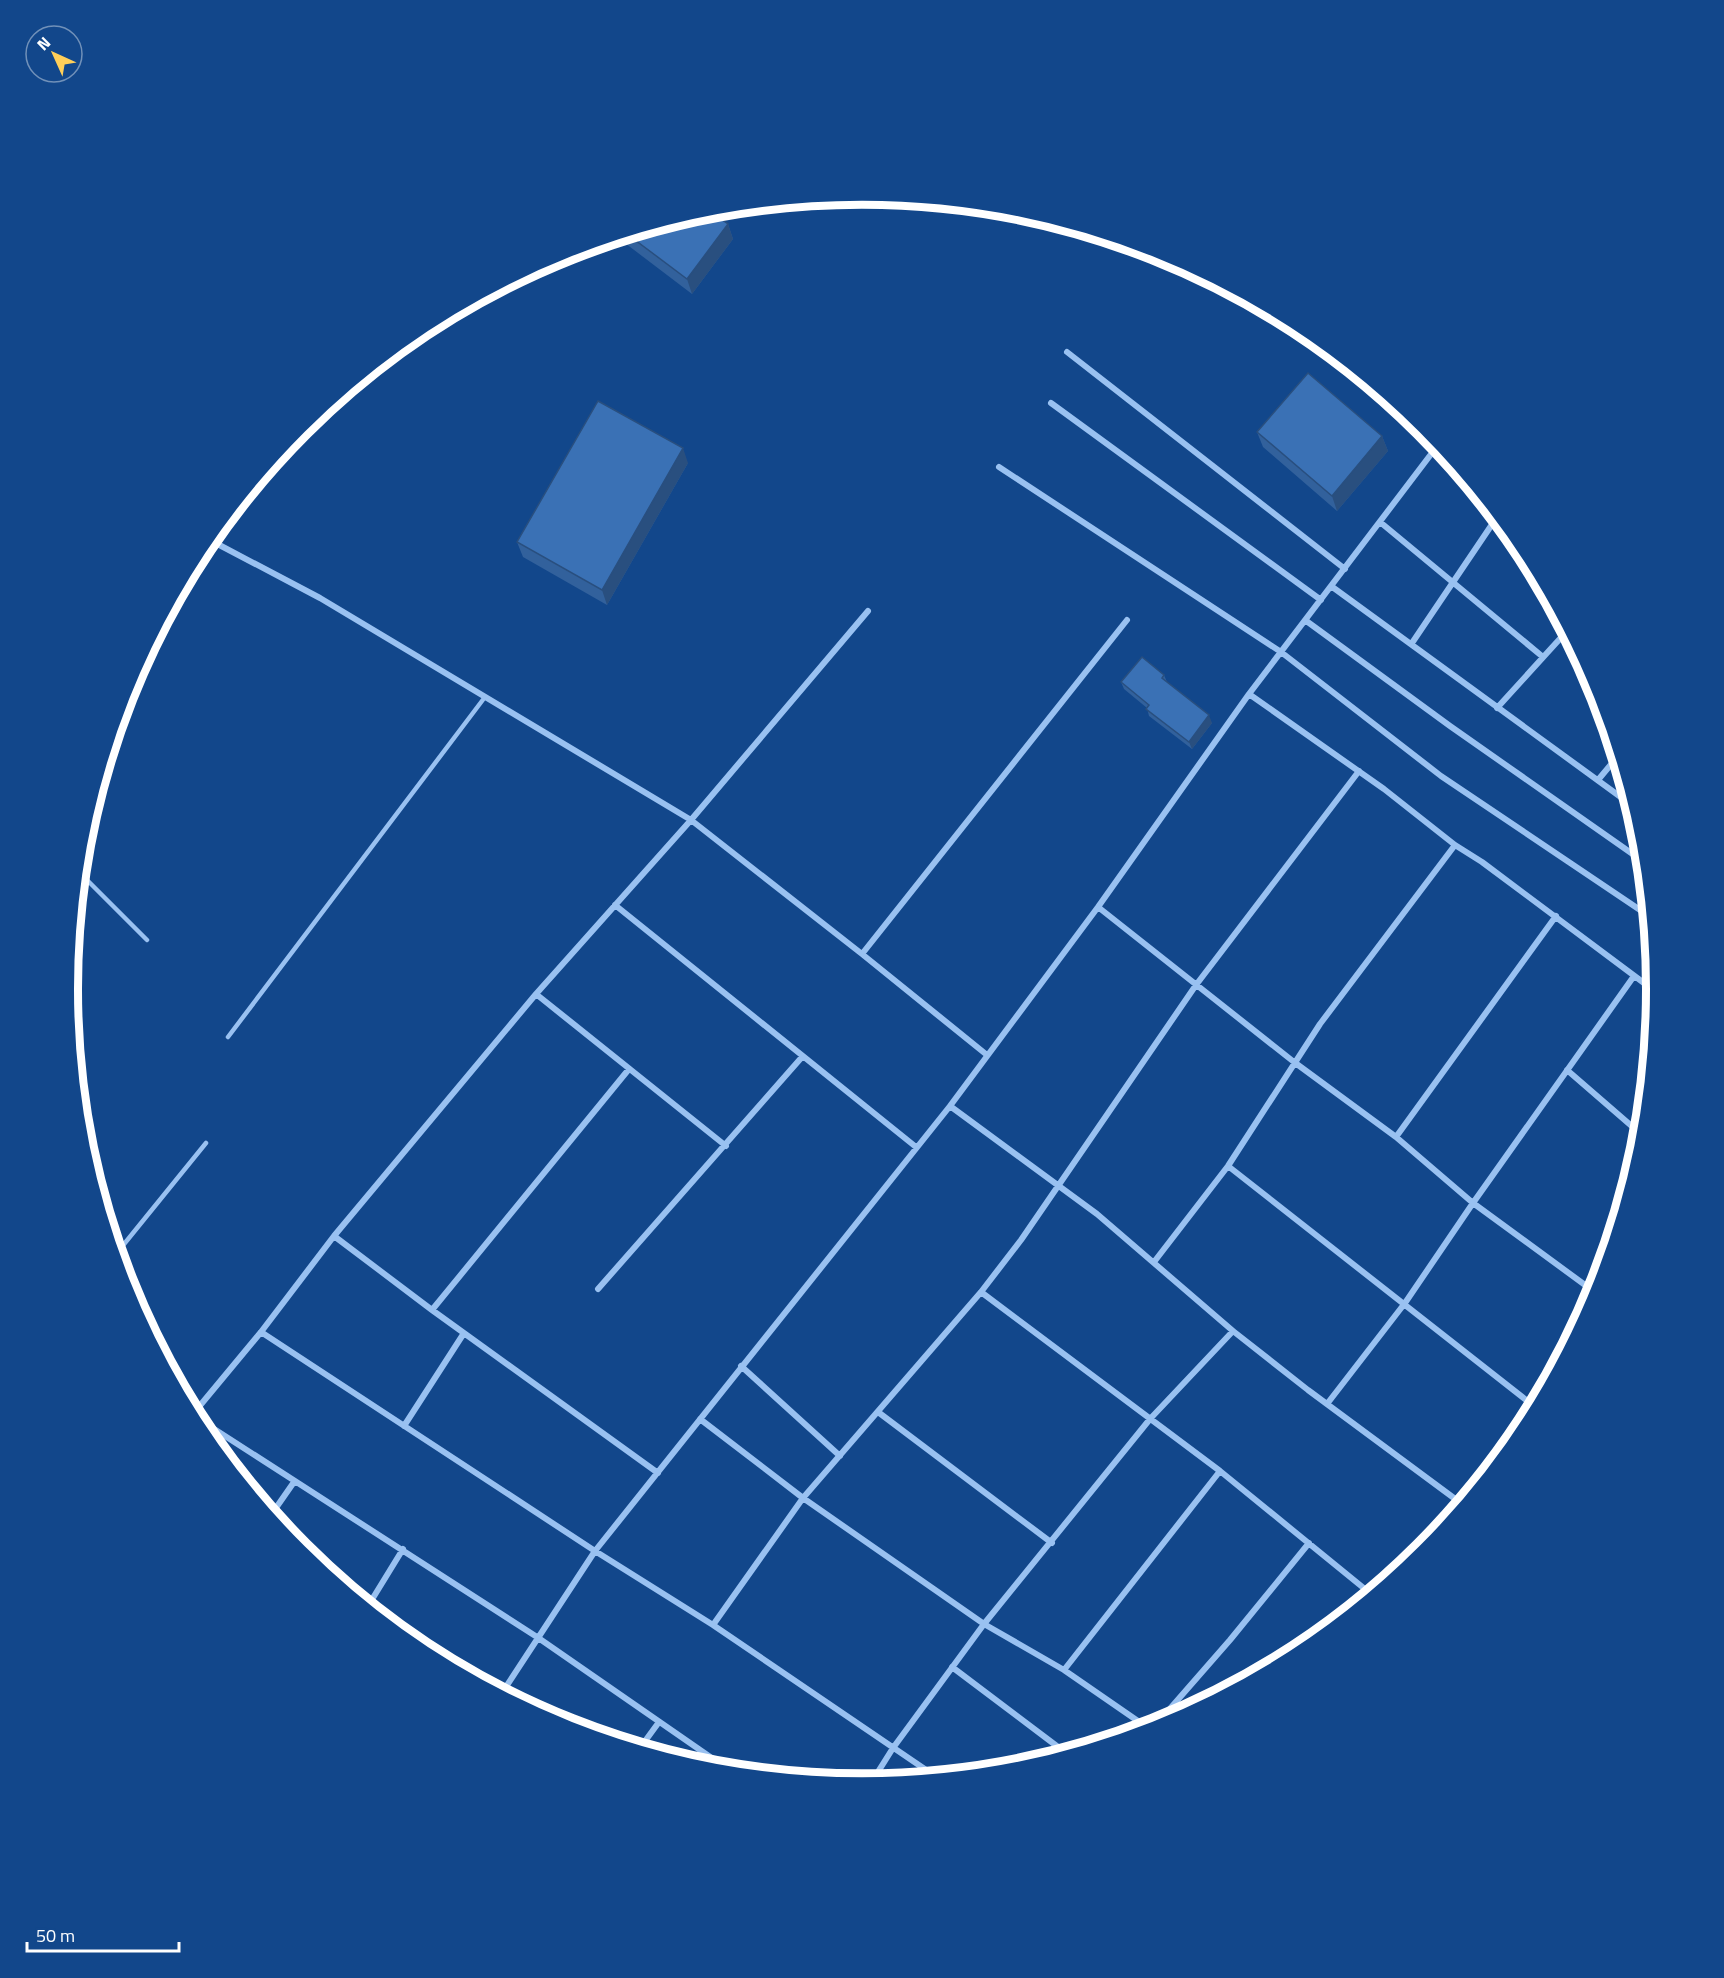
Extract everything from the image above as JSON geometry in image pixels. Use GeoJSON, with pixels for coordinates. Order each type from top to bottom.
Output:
{"type":"FeatureCollection","features":[{"type":"Feature","properties":{"kind":"street"},"geometry":{"type":"LineString","coordinates":[[1067,351],[1345,569]]}},
{"type":"Feature","properties":{"kind":"street"},"geometry":{"type":"LineString","coordinates":[[1051,403],[1321,600]]}},
{"type":"Feature","properties":{"kind":"street"},"geometry":{"type":"LineString","coordinates":[[506,1687],[595,1551],[950,1106],[1098,907],[1249,694],[1432,452]]}},
{"type":"Feature","properties":{"kind":"street"},"geometry":{"type":"LineString","coordinates":[[999,467],[1281,652],[1441,776],[1641,911]]}},
{"type":"Feature","properties":{"kind":"street"},"geometry":{"type":"LineString","coordinates":[[1380,522],[1543,657]]}},
{"type":"Feature","properties":{"kind":"street"},"geometry":{"type":"LineString","coordinates":[[1412,643],[1492,524]]}},
{"type":"Feature","properties":{"kind":"street"},"geometry":{"type":"LineString","coordinates":[[217,544],[320,598],[691,820],[987,1055]]}},
{"type":"Feature","properties":{"kind":"street"},"geometry":{"type":"LineString","coordinates":[[1331,586],[1622,798]]}},
{"type":"Feature","properties":{"kind":"street"},"geometry":{"type":"LineString","coordinates":[[199,1407],[261,1332],[334,1236],[536,994],[691,820],[868,611]]}},
{"type":"Feature","properties":{"kind":"street"},"geometry":{"type":"LineString","coordinates":[[862,954],[1128,620]]}},
{"type":"Feature","properties":{"kind":"street"},"geometry":{"type":"LineString","coordinates":[[1305,620],[1450,726],[1634,855]]}},
{"type":"Feature","properties":{"kind":"street"},"geometry":{"type":"LineString","coordinates":[[1497,708],[1562,636]]}},
{"type":"Feature","properties":{"kind":"street"},"geometry":{"type":"LineString","coordinates":[[1249,694],[1359,771],[1455,845],[1556,916],[1646,985]]}},
{"type":"Feature","properties":{"kind":"street"},"geometry":{"type":"LineString","coordinates":[[1598,780],[1612,763]]}},
{"type":"Feature","properties":{"kind":"street"},"geometry":{"type":"LineString","coordinates":[[713,1625],[803,1498],[981,1292],[1021,1240],[1196,985],[1359,771]]}},
{"type":"Feature","properties":{"kind":"street"},"geometry":{"type":"LineString","coordinates":[[1154,1262],[1228,1166],[1294,1062],[1455,845]]}},
{"type":"Feature","properties":{"kind":"street"},"geometry":{"type":"LineString","coordinates":[[615,905],[802,1058],[916,1147]]}},
{"type":"Feature","properties":{"kind":"street"},"geometry":{"type":"LineString","coordinates":[[1098,907],[1294,1062],[1396,1137],[1473,1203],[1587,1286]]}},
{"type":"Feature","properties":{"kind":"street"},"geometry":{"type":"LineString","coordinates":[[1396,1137],[1556,916]]}},
{"type":"Feature","properties":{"kind":"street"},"geometry":{"type":"LineString","coordinates":[[1327,1404],[1405,1303],[1634,976]]}},
{"type":"Feature","properties":{"kind":"street"},"geometry":{"type":"LineString","coordinates":[[536,994],[726,1146]]}},
{"type":"Feature","properties":{"kind":"street"},"geometry":{"type":"LineString","coordinates":[[598,1289],[802,1058]]}},
{"type":"Feature","properties":{"kind":"street"},"geometry":{"type":"LineString","coordinates":[[432,1310],[629,1069]]}},
{"type":"Feature","properties":{"kind":"street"},"geometry":{"type":"LineString","coordinates":[[1567,1070],[1633,1127]]}},
{"type":"Feature","properties":{"kind":"street"},"geometry":{"type":"LineString","coordinates":[[950,1106],[1059,1186],[1154,1262],[1233,1331],[1456,1500]]}},
{"type":"Feature","properties":{"kind":"street"},"geometry":{"type":"LineString","coordinates":[[1228,1166],[1528,1402]]}},
{"type":"Feature","properties":{"kind":"street"},"geometry":{"type":"LineString","coordinates":[[334,1236],[432,1310],[658,1473]]}},
{"type":"Feature","properties":{"kind":"street"},"geometry":{"type":"LineString","coordinates":[[981,1292],[1220,1471],[1365,1589]]}},
{"type":"Feature","properties":{"kind":"street"},"geometry":{"type":"LineString","coordinates":[[878,1772],[984,1624],[1052,1543],[1150,1419],[1233,1331]]}},
{"type":"Feature","properties":{"kind":"street"},"geometry":{"type":"LineString","coordinates":[[261,1332],[595,1551],[713,1625],[925,1770]]}},
{"type":"Feature","properties":{"kind":"street"},"geometry":{"type":"LineString","coordinates":[[404,1426],[464,1333]]}},
{"type":"Feature","properties":{"kind":"street"},"geometry":{"type":"LineString","coordinates":[[741,1366],[840,1456]]}},
{"type":"Feature","properties":{"kind":"street"},"geometry":{"type":"LineString","coordinates":[[878,1412],[1052,1543]]}},
{"type":"Feature","properties":{"kind":"street"},"geometry":{"type":"LineString","coordinates":[[700,1419],[803,1498],[984,1624],[1064,1670],[1139,1722]]}},
{"type":"Feature","properties":{"kind":"street"},"geometry":{"type":"LineString","coordinates":[[212,1427],[294,1482],[403,1549],[712,1759]]}},
{"type":"Feature","properties":{"kind":"street"},"geometry":{"type":"LineString","coordinates":[[1064,1670],[1220,1471]]}},
{"type":"Feature","properties":{"kind":"street"},"geometry":{"type":"LineString","coordinates":[[275,1509],[294,1482]]}},
{"type":"Feature","properties":{"kind":"street"},"geometry":{"type":"LineString","coordinates":[[1169,1710],[1230,1640],[1309,1543]]}},
{"type":"Feature","properties":{"kind":"street"},"geometry":{"type":"LineString","coordinates":[[372,1600],[403,1549]]}},
{"type":"Feature","properties":{"kind":"street"},"geometry":{"type":"LineString","coordinates":[[952,1667],[1058,1748]]}},
{"type":"Feature","properties":{"kind":"street"},"geometry":{"type":"LineString","coordinates":[[645,1742],[659,1722]]}},
{"type":"Feature","properties":{"kind":"lane"},"geometry":{"type":"LineString","coordinates":[[228,1037],[485,697]]}},
{"type":"Feature","properties":{"kind":"lane"},"geometry":{"type":"LineString","coordinates":[[86,879],[147,940]]}},
{"type":"Feature","properties":{"kind":"lane"},"geometry":{"type":"LineString","coordinates":[[122,1247],[206,1143]]}},
{"type":"Feature","properties":{"kind":"building"},"geometry":{"type":"Polygon","coordinates":[[[720,218],[728,224],[687,279],[634,240],[720,218]]]}},
{"type":"Feature","properties":{"kind":"building"},"geometry":{"type":"Polygon","coordinates":[[[1308,373],[1382,436],[1332,496],[1257,432],[1308,373]]]}},
{"type":"Feature","properties":{"kind":"building"},"geometry":{"type":"Polygon","coordinates":[[[598,401],[683,448],[602,590],[517,542],[598,401]]]}},
{"type":"Feature","properties":{"kind":"building"},"geometry":{"type":"Polygon","coordinates":[[[1142,657],[1164,675],[1162,678],[1209,715],[1189,742],[1146,709],[1149,705],[1121,682],[1142,657]]]}}]}
